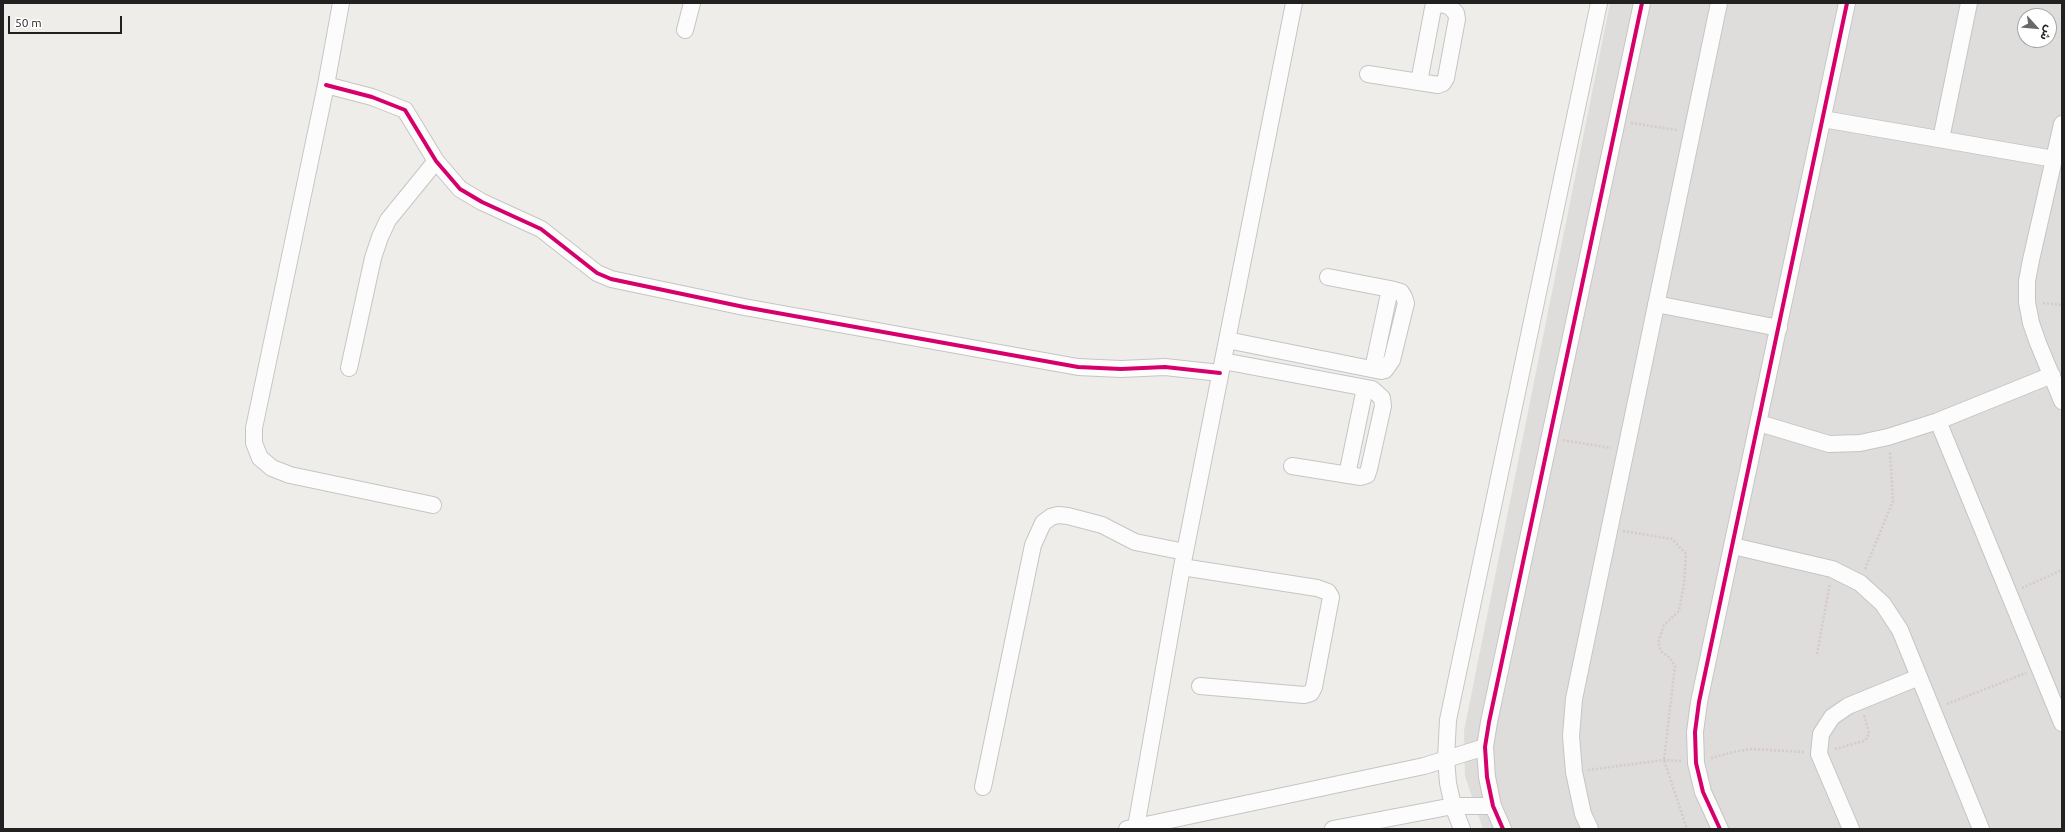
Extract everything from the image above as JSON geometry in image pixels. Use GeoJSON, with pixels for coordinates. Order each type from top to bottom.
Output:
{"type":"FeatureCollection","features":[{"type":"Feature","properties":{"kind":"street"},"geometry":{"type":"LineString","coordinates":[[341,3],[326,84],[254,428],[254,443],[260,458],[272,468],[290,475],[433,505]]}},
{"type":"Feature","properties":{"kind":"street"},"geometry":{"type":"LineString","coordinates":[[685,30],[692,3]]}},
{"type":"Feature","properties":{"kind":"street"},"geometry":{"type":"LineString","coordinates":[[1294,3],[1184,559],[1133,828],[1446,759],[1485,747]]}},
{"type":"Feature","properties":{"kind":"street"},"geometry":{"type":"LineString","coordinates":[[1368,74],[1419,82],[1441,84],[1446,78],[1457,19],[1456,13],[1449,6],[1434,3],[1419,82]]}},
{"type":"Feature","properties":{"kind":"street"},"geometry":{"type":"LineString","coordinates":[[1462,829],[1453,806],[1446,759],[1448,720],[1599,3]]}},
{"type":"Feature","properties":{"kind":"street"},"geometry":{"type":"LineString","coordinates":[[1503,829],[1494,806],[1487,777],[1485,747],[1549,437],[1642,3]]}},
{"type":"Feature","properties":{"kind":"street"},"geometry":{"type":"LineString","coordinates":[[1590,829],[1584,814],[1574,772],[1571,736],[1574,700],[1719,3]]}},
{"type":"Feature","properties":{"kind":"street"},"geometry":{"type":"LineString","coordinates":[[1720,829],[1704,792],[1696,763],[1695,732],[1699,702],[1780,328],[1847,3]]}},
{"type":"Feature","properties":{"kind":"street"},"geometry":{"type":"LineString","coordinates":[[1941,139],[1969,3]]}},
{"type":"Feature","properties":{"kind":"street"},"geometry":{"type":"LineString","coordinates":[[326,84],[372,97],[405,110],[436,161],[460,189],[482,202],[541,229],[597,273],[624,283],[744,307],[1078,367],[1121,369],[1222,367],[1376,390],[1382,398],[1383,406],[1371,462],[1368,472],[1364,476],[1347,475],[1292,466]]}},
{"type":"Feature","properties":{"kind":"street"},"geometry":{"type":"LineString","coordinates":[[1823,119],[2054,159]]}},
{"type":"Feature","properties":{"kind":"street"},"geometry":{"type":"LineString","coordinates":[[2062,124],[2027,281],[2027,302],[2031,323],[2062,400]]}},
{"type":"Feature","properties":{"kind":"street"},"geometry":{"type":"LineString","coordinates":[[350,368],[373,258],[380,237],[388,220],[436,161]]}},
{"type":"Feature","properties":{"kind":"street"},"geometry":{"type":"LineString","coordinates":[[1227,340],[1381,371],[1391,364],[1406,303],[1401,292],[1328,276]]}},
{"type":"Feature","properties":{"kind":"street"},"geometry":{"type":"LineString","coordinates":[[1656,304],[1780,328]]}},
{"type":"Feature","properties":{"kind":"street"},"geometry":{"type":"LineString","coordinates":[[1759,423],[1828,444],[1860,443],[1938,421],[2052,375]]}},
{"type":"Feature","properties":{"kind":"street"},"geometry":{"type":"LineString","coordinates":[[1938,421],[2062,723]]}},
{"type":"Feature","properties":{"kind":"street"},"geometry":{"type":"LineString","coordinates":[[983,787],[1033,545],[1044,523],[1051,517],[1058,515],[1068,516],[1102,526],[1135,542],[1184,559],[1318,588],[1328,592],[1331,597],[1314,687],[1311,693],[1304,695],[1200,686]]}},
{"type":"Feature","properties":{"kind":"street"},"geometry":{"type":"LineString","coordinates":[[1732,546],[1832,569],[1860,583],[1883,604],[1900,630],[1981,829]]}},
{"type":"Feature","properties":{"kind":"street"},"geometry":{"type":"LineString","coordinates":[[1851,829],[1819,754],[1821,734],[1832,717],[1848,706],[1919,677]]}},
{"type":"Feature","properties":{"kind":"street"},"geometry":{"type":"LineString","coordinates":[[1333,829],[1453,806],[1494,806]]}},
{"type":"Feature","properties":{"kind":"path"},"geometry":{"type":"LineString","coordinates":[[1617,120],[1692,132]]}},
{"type":"Feature","properties":{"kind":"path"},"geometry":{"type":"LineString","coordinates":[[1860,583],[1893,501],[1893,483],[1888,436]]}},
{"type":"Feature","properties":{"kind":"path"},"geometry":{"type":"LineString","coordinates":[[1549,437],[1626,451]]}},
{"type":"Feature","properties":{"kind":"path"},"geometry":{"type":"LineString","coordinates":[[1610,528],[1672,539],[1686,554],[1684,584],[1679,611],[1664,625],[1658,643],[1662,652],[1670,658],[1675,666],[1664,760],[1687,829]]}},
{"type":"Feature","properties":{"kind":"path"},"geometry":{"type":"LineString","coordinates":[[1817,654],[1832,569]]}},
{"type":"Feature","properties":{"kind":"path"},"geometry":{"type":"LineString","coordinates":[[2009,594],[2062,570]]}},
{"type":"Feature","properties":{"kind":"path"},"geometry":{"type":"LineString","coordinates":[[1932,710],[2039,667]]}},
{"type":"Feature","properties":{"kind":"path"},"geometry":{"type":"LineString","coordinates":[[1696,763],[1733,752],[1751,749],[1819,754],[1864,741],[1869,733],[1860,701]]}},
{"type":"Feature","properties":{"kind":"path"},"geometry":{"type":"LineString","coordinates":[[1574,772],[1664,760]]}},
{"type":"Feature","properties":{"kind":"shaded area"},"geometry":{"type":"Polygon","coordinates":[[[1610,3],[2062,3],[2062,829],[1483,829],[1465,776],[1464,731],[1610,3]]]}},
{"type":"Feature","properties":{"kind":"cycle path"},"geometry":{"type":"LineString","coordinates":[[1503,829],[1493,806],[1487,777],[1485,747],[1489,722],[1642,3]]}},
{"type":"Feature","properties":{"kind":"cycle path"},"geometry":{"type":"LineString","coordinates":[[1720,829],[1703,792],[1696,763],[1695,732],[1699,702],[1847,3]]}},
{"type":"Feature","properties":{"kind":"cycle path"},"geometry":{"type":"LineString","coordinates":[[326,85],[372,97],[405,110],[436,161],[460,189],[482,202],[541,229],[597,273],[611,279],[744,307],[1078,367],[1121,369],[1165,367],[1220,373]]}}]}
